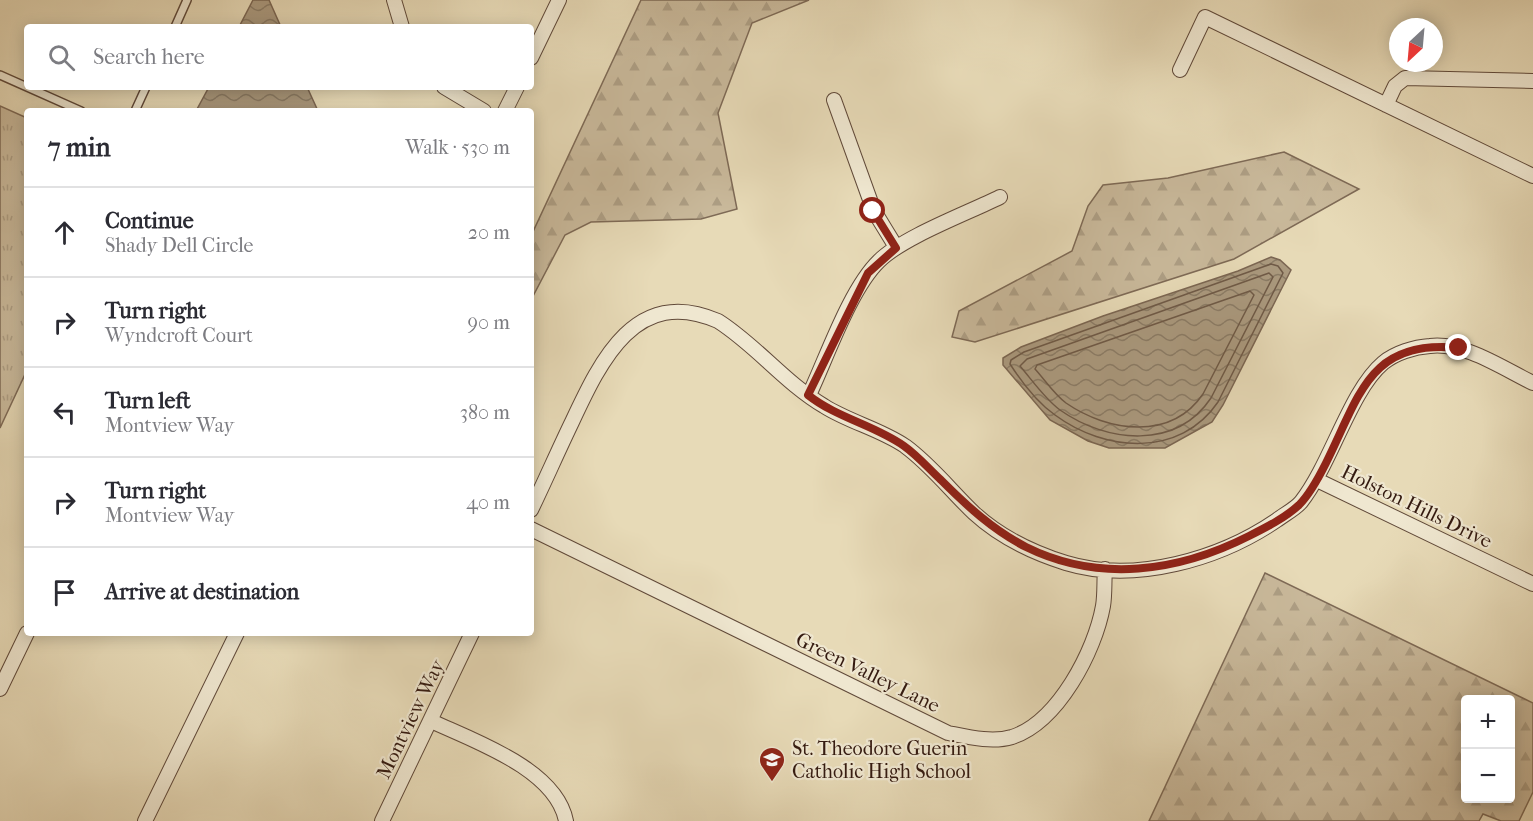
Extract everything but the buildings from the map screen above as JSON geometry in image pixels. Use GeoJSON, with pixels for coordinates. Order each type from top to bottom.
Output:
{"type":"FeatureCollection","features":[{"type":"Feature","properties":{"kind":"street"},"geometry":{"type":"LineString","coordinates":[[394,0],[401,24]]}},
{"type":"Feature","properties":{"kind":"street"},"geometry":{"type":"LineString","coordinates":[[534,52],[559,0]]}},
{"type":"Feature","properties":{"kind":"street"},"geometry":{"type":"LineString","coordinates":[[1180,70],[1205,17],[1533,176]]}},
{"type":"Feature","properties":{"kind":"street"},"geometry":{"type":"LineString","coordinates":[[1386,105],[1395,86],[1405,78],[1533,81]]}},
{"type":"Feature","properties":{"kind":"street"},"geometry":{"type":"LineString","coordinates":[[449,90],[479,108]]}},
{"type":"Feature","properties":{"kind":"street"},"geometry":{"type":"LineString","coordinates":[[506,108],[516,90]]}},
{"type":"Feature","properties":{"kind":"street"},"geometry":{"type":"LineString","coordinates":[[834,100],[873,211],[896,248]]}},
{"type":"Feature","properties":{"kind":"street"},"geometry":{"type":"LineString","coordinates":[[808,395],[864,281],[880,260],[896,248],[1000,197]]}},
{"type":"Feature","properties":{"kind":"street"},"geometry":{"type":"LineString","coordinates":[[534,504],[591,381],[618,340],[643,321],[680,311],[700,313],[718,321],[823,406],[903,445],[976,515],[1013,540],[1069,564],[1105,569],[1162,568],[1216,553],[1266,528],[1299,505],[1317,480],[1366,382],[1384,363],[1405,351],[1431,346],[1459,348],[1533,382]]}},
{"type":"Feature","properties":{"kind":"street","name":"Holston Hills Drive"},"geometry":{"type":"LineString","coordinates":[[1317,480],[1533,584]]}},
{"type":"Feature","properties":{"kind":"street","name":"Green Valley Lane"},"geometry":{"type":"LineString","coordinates":[[534,530],[948,733],[981,739],[1011,737],[1041,722],[1064,698],[1095,633],[1103,605],[1105,569]]}},
{"type":"Feature","properties":{"kind":"street"},"geometry":{"type":"LineString","coordinates":[[0,689],[26,636]]}},
{"type":"Feature","properties":{"kind":"street"},"geometry":{"type":"LineString","coordinates":[[145,821],[236,636]]}},
{"type":"Feature","properties":{"kind":"street","name":"Montview Way"},"geometry":{"type":"LineString","coordinates":[[382,821],[471,636]]}},
{"type":"Feature","properties":{"kind":"street"},"geometry":{"type":"LineString","coordinates":[[431,721],[510,760],[543,780],[554,791],[566,817]]}},
{"type":"Feature","properties":{"kind":"lane"},"geometry":{"type":"LineString","coordinates":[[176,24],[188,0]]}},
{"type":"Feature","properties":{"kind":"lane"},"geometry":{"type":"LineString","coordinates":[[0,75],[24,86]]}},
{"type":"Feature","properties":{"kind":"lane"},"geometry":{"type":"LineString","coordinates":[[34,90],[74,108]]}},
{"type":"Feature","properties":{"kind":"lane"},"geometry":{"type":"LineString","coordinates":[[136,108],[145,90]]}},
{"type":"Feature","properties":{"kind":"green space"},"geometry":{"type":"Polygon","coordinates":[[[641,0],[809,0],[752,23],[718,113],[737,209],[701,219],[591,222],[565,235],[534,294],[534,230],[641,0]]]}},
{"type":"Feature","properties":{"kind":"green space"},"geometry":{"type":"Polygon","coordinates":[[[0,106],[24,117],[24,376],[0,428],[0,106]]]}},
{"type":"Feature","properties":{"kind":"green space"},"geometry":{"type":"Polygon","coordinates":[[[1284,152],[1359,189],[1234,259],[975,342],[952,337],[959,311],[1072,251],[1088,206],[1103,185],[1168,178],[1284,152]]]}},
{"type":"Feature","properties":{"kind":"green space"},"geometry":{"type":"Polygon","coordinates":[[[1265,573],[1533,703],[1533,792],[1519,821],[1501,821],[1483,814],[1479,821],[1149,821],[1265,573]]]}},
{"type":"Feature","properties":{"kind":"water"},"geometry":{"type":"Polygon","coordinates":[[[253,0],[269,0],[280,24],[241,24],[253,0]]]}},
{"type":"Feature","properties":{"kind":"water"},"geometry":{"type":"Polygon","coordinates":[[[207,90],[308,90],[317,108],[198,108],[207,90]]]}},
{"type":"Feature","properties":{"kind":"water"},"geometry":{"type":"Polygon","coordinates":[[[1271,257],[1280,260],[1291,270],[1223,405],[1212,422],[1165,448],[1109,448],[1088,441],[1050,420],[1003,365],[1003,358],[1021,347],[1103,316],[1238,271],[1271,257]]]}},
{"type":"Feature","properties":{"kind":"place","name":"St. Theodore Guerin Catholic High School"},"geometry":{"type":"Point","coordinates":[772,783]}},
{"type":"Feature","properties":{"kind":"route"},"geometry":{"type":"LineString","coordinates":[[873,211],[896,248],[868,273],[808,395],[823,406],[903,445],[976,515],[994,528],[1043,555],[1069,564],[1105,569],[1162,568],[1216,553],[1266,528],[1299,505],[1317,480],[1366,382],[1384,363],[1405,351],[1431,346],[1459,348]]}}]}
